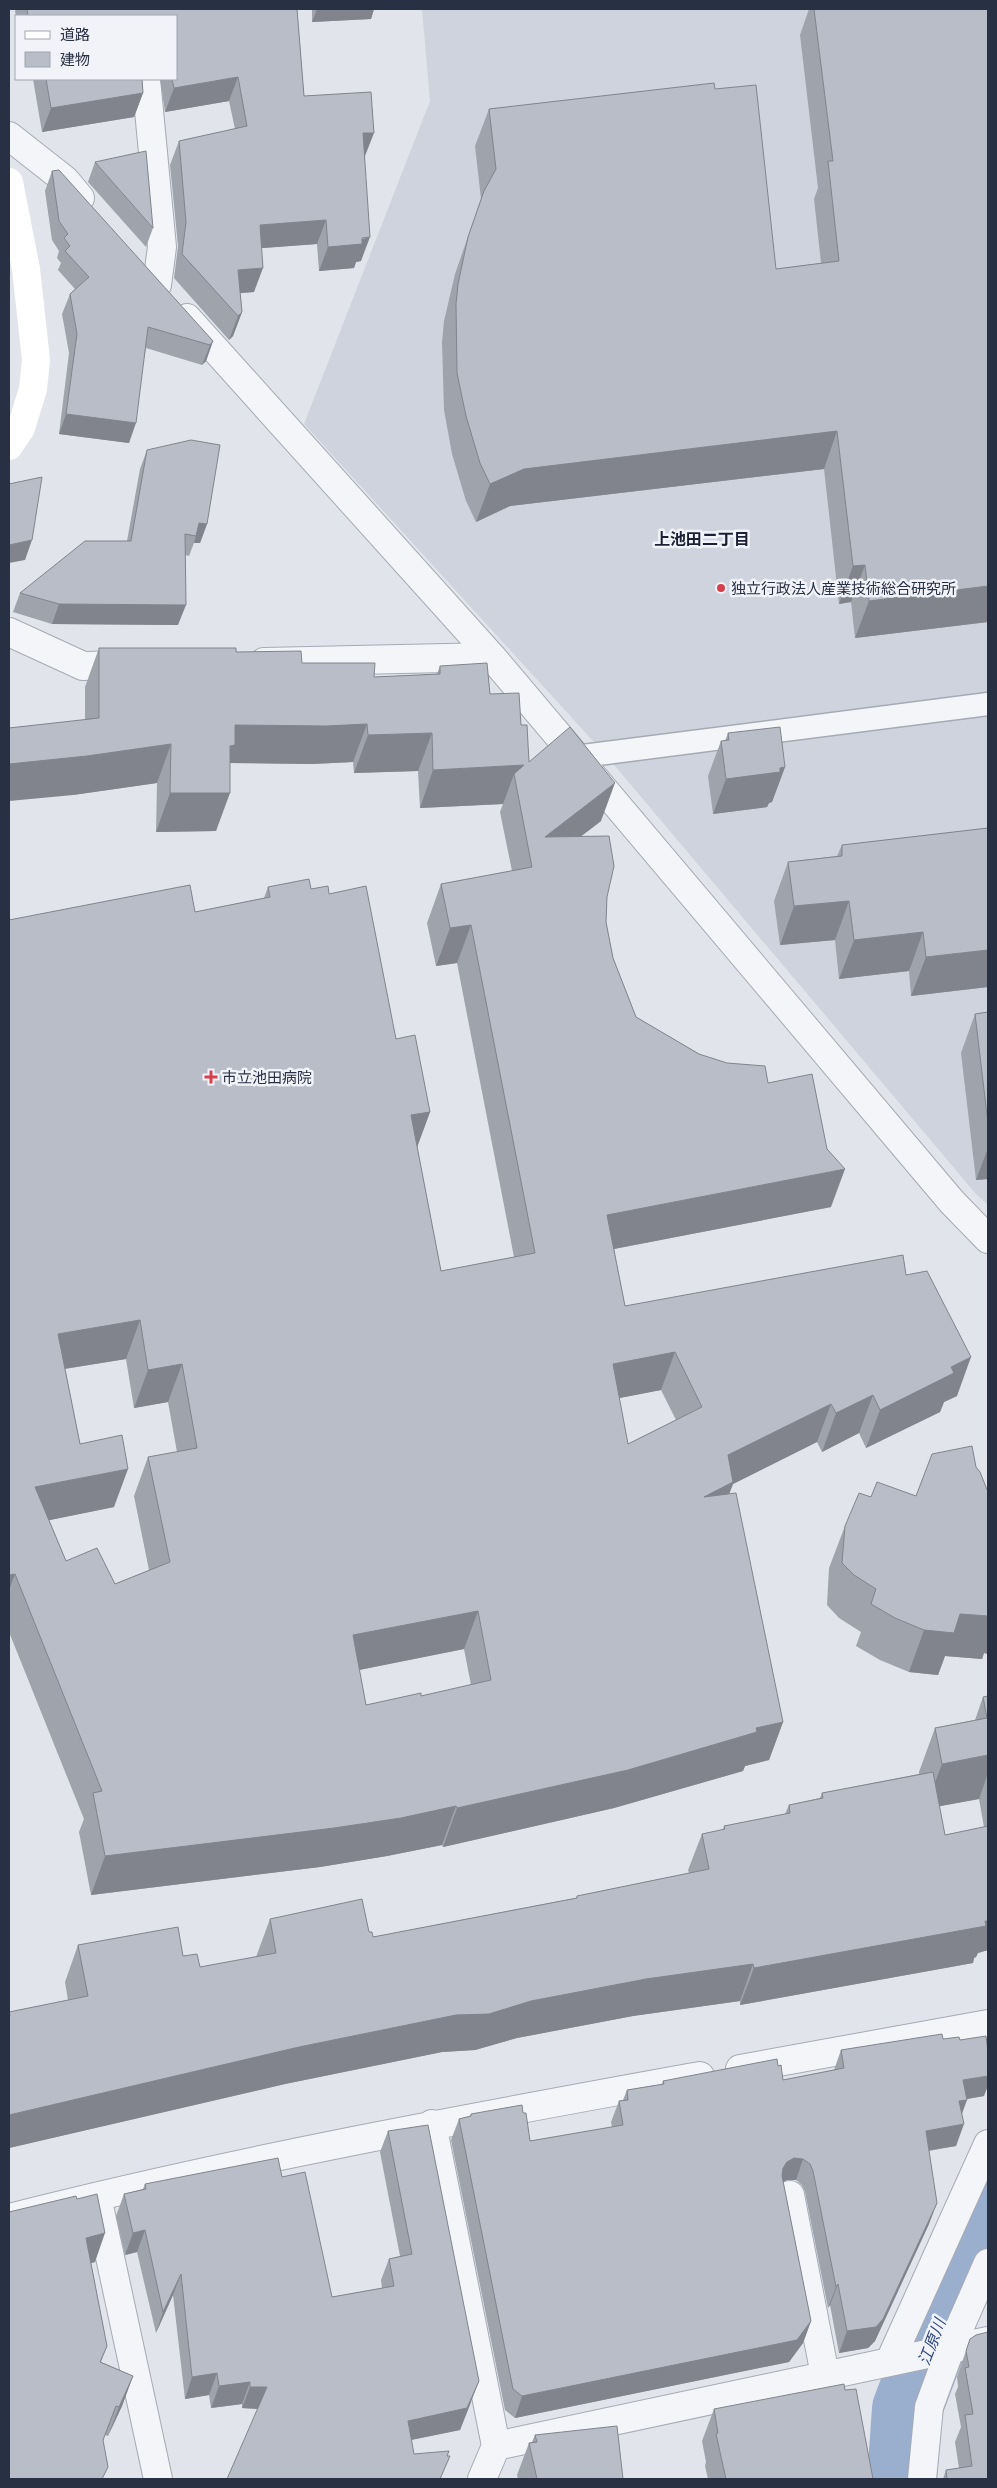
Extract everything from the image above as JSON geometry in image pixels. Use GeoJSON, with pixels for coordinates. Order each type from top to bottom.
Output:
{"type":"FeatureCollection","features":[{"type":"Feature","properties":{"kind":"street"},"geometry":{"type":"LineString","coordinates":[[146,80],[162,247],[157,285]]}},
{"type":"Feature","properties":{"kind":"street"},"geometry":{"type":"LineString","coordinates":[[9,136],[65,180],[98,218]]}},
{"type":"Feature","properties":{"kind":"street"},"geometry":{"type":"LineString","coordinates":[[9,182],[26,269],[36,360],[33,389],[21,428],[9,446]]}},
{"type":"Feature","properties":{"kind":"street"},"geometry":{"type":"LineString","coordinates":[[138,262],[492,657],[952,1202],[988,1239]]}},
{"type":"Feature","properties":{"kind":"street"},"geometry":{"type":"LineString","coordinates":[[9,632],[83,666],[152,664]]}},
{"type":"Feature","properties":{"kind":"street"},"geometry":{"type":"LineString","coordinates":[[242,662],[492,657]]}},
{"type":"Feature","properties":{"kind":"street"},"geometry":{"type":"LineString","coordinates":[[9,2218],[96,2196],[432,2124],[988,2024]]}},
{"type":"Feature","properties":{"kind":"street"},"geometry":{"type":"LineString","coordinates":[[432,2124],[496,2446],[482,2479]]}},
{"type":"Feature","properties":{"kind":"street"},"geometry":{"type":"LineString","coordinates":[[890,2361],[988,2144]]}},
{"type":"Feature","properties":{"kind":"street"},"geometry":{"type":"LineString","coordinates":[[790,2195],[824,2375]]}},
{"type":"Feature","properties":{"kind":"street"},"geometry":{"type":"LineString","coordinates":[[96,2196],[158,2479]]}},
{"type":"Feature","properties":{"kind":"street"},"geometry":{"type":"LineString","coordinates":[[922,2479],[929,2407],[951,2347],[988,2263]]}},
{"type":"Feature","properties":{"kind":"street"},"geometry":{"type":"LineString","coordinates":[[496,2446],[951,2347],[988,2341]]}},
{"type":"Feature","properties":{"kind":"lane"},"geometry":{"type":"LineString","coordinates":[[575,756],[988,704]]}},
{"type":"Feature","properties":{"kind":"shaded area","name":"独立行政法人産業技術総合研究所"},"geometry":{"type":"Polygon","coordinates":[[[422,9],[988,9],[988,1205],[976,1194],[604,753],[304,424],[430,101],[422,9]]]}},
{"type":"Feature","properties":{"kind":"building"},"geometry":{"type":"Polygon","coordinates":[[[27,9],[297,9],[304,96],[371,92],[374,133],[363,133],[370,237],[362,238],[362,244],[328,247],[326,220],[260,225],[263,268],[238,270],[242,312],[238,316],[182,254],[186,222],[179,141],[247,126],[238,77],[174,88],[172,80],[178,80],[178,15],[28,15],[27,9]]]}},
{"type":"Feature","properties":{"kind":"building"},"geometry":{"type":"Polygon","coordinates":[[[814,9],[988,9],[988,586],[869,601],[865,565],[853,566],[837,431],[524,469],[490,484],[480,463],[466,416],[457,373],[456,304],[458,284],[468,237],[484,191],[496,169],[489,109],[714,83],[715,89],[756,85],[776,269],[839,261],[828,161],[833,161],[814,9]]]}},
{"type":"Feature","properties":{"kind":"building"},"geometry":{"type":"Polygon","coordinates":[[[46,80],[142,80],[143,93],[51,108],[46,80]]]}},
{"type":"Feature","properties":{"kind":"building"},"geometry":{"type":"Polygon","coordinates":[[[146,151],[153,228],[95,162],[146,151]]]}},
{"type":"Feature","properties":{"kind":"building"},"geometry":{"type":"Polygon","coordinates":[[[59,170],[213,341],[210,345],[148,327],[136,423],[66,414],[77,334],[70,294],[89,277],[65,251],[70,246],[64,238],[68,234],[59,221],[52,171],[59,170]]]}},
{"type":"Feature","properties":{"kind":"building"},"geometry":{"type":"Polygon","coordinates":[[[191,440],[220,445],[207,524],[199,523],[196,536],[185,534],[186,605],[59,604],[20,593],[85,541],[131,541],[147,450],[191,440]]]}},
{"type":"Feature","properties":{"kind":"building"},"geometry":{"type":"Polygon","coordinates":[[[42,477],[32,540],[9,545],[9,484],[42,477]]]}},
{"type":"Feature","properties":{"kind":"building"},"geometry":{"type":"Polygon","coordinates":[[[99,648],[236,648],[236,652],[301,651],[302,663],[375,663],[374,677],[440,674],[440,666],[487,663],[490,694],[519,693],[521,725],[527,725],[529,762],[570,727],[615,783],[545,837],[609,836],[614,866],[607,897],[606,922],[613,958],[636,1017],[699,1054],[727,1063],[765,1066],[768,1083],[812,1074],[827,1149],[845,1169],[607,1215],[625,1306],[903,1255],[906,1275],[927,1271],[971,1357],[951,1367],[954,1373],[880,1410],[873,1395],[836,1413],[831,1404],[728,1455],[733,1482],[704,1497],[736,1493],[783,1722],[756,1728],[757,1732],[628,1770],[457,1808],[456,1806],[401,1818],[334,1828],[105,1856],[93,1793],[102,1791],[15,1574],[9,1575],[9,920],[190,885],[195,912],[270,897],[268,887],[309,879],[311,889],[328,886],[329,894],[366,886],[396,1039],[415,1035],[430,1112],[411,1115],[441,1271],[535,1253],[471,925],[450,928],[441,884],[532,867],[514,774],[524,765],[433,770],[432,733],[368,735],[367,724],[326,726],[235,725],[235,745],[230,746],[230,793],[170,793],[171,744],[87,756],[9,764],[9,728],[99,718],[99,648]],[[140,1320],[58,1334],[80,1444],[122,1435],[128,1469],[35,1487],[66,1561],[97,1548],[115,1584],[170,1562],[148,1457],[197,1448],[182,1364],[148,1370],[140,1320]],[[675,1352],[613,1364],[628,1444],[702,1407],[675,1352]],[[478,1611],[353,1635],[366,1705],[421,1693],[421,1696],[491,1680],[478,1611]]]}},
{"type":"Feature","properties":{"kind":"building"},"geometry":{"type":"Polygon","coordinates":[[[780,727],[785,767],[780,768],[780,772],[726,779],[721,741],[729,740],[728,733],[780,727]]]}},
{"type":"Feature","properties":{"kind":"building"},"geometry":{"type":"Polygon","coordinates":[[[988,828],[988,950],[926,957],[923,932],[854,940],[849,901],[794,906],[788,862],[842,856],[842,845],[988,828]]]}},
{"type":"Feature","properties":{"kind":"building"},"geometry":{"type":"Polygon","coordinates":[[[988,1012],[988,1123],[975,1014],[988,1012]]]}},
{"type":"Feature","properties":{"kind":"building"},"geometry":{"type":"Polygon","coordinates":[[[972,1446],[976,1467],[988,1492],[988,1616],[960,1614],[954,1633],[924,1630],[895,1618],[871,1604],[876,1589],[854,1575],[842,1563],[845,1526],[859,1493],[871,1497],[877,1482],[916,1496],[932,1454],[972,1446]]]}},
{"type":"Feature","properties":{"kind":"building"},"geometry":{"type":"Polygon","coordinates":[[[988,1696],[988,1755],[942,1764],[935,1728],[987,1718],[983,1697],[988,1696]]]}},
{"type":"Feature","properties":{"kind":"building"},"geometry":{"type":"Polygon","coordinates":[[[933,1772],[945,1835],[988,1826],[988,1921],[985,1921],[986,1926],[754,1968],[753,1964],[646,1979],[531,2001],[489,2014],[456,2015],[299,2047],[9,2115],[9,2012],[88,1996],[78,1945],[178,1927],[183,1956],[197,1954],[200,1967],[276,1953],[270,1919],[362,1899],[369,1932],[372,1932],[373,1937],[577,1898],[577,1896],[709,1869],[702,1834],[725,1829],[724,1826],[790,1813],[789,1805],[823,1798],[822,1793],[933,1772]]]}},
{"type":"Feature","properties":{"kind":"building"},"geometry":{"type":"Polygon","coordinates":[[[942,2034],[943,2039],[959,2037],[960,2040],[986,2036],[988,2076],[963,2080],[967,2100],[959,2101],[964,2124],[926,2131],[937,2203],[883,2319],[876,2327],[847,2331],[838,2284],[836,2287],[813,2171],[810,2164],[803,2159],[794,2158],[787,2162],[783,2168],[782,2176],[811,2321],[797,2340],[522,2396],[513,2389],[459,2119],[471,2116],[471,2114],[522,2105],[523,2113],[526,2113],[530,2141],[623,2125],[619,2101],[628,2100],[627,2090],[664,2084],[663,2081],[777,2059],[778,2066],[781,2065],[783,2080],[844,2068],[841,2050],[942,2034]]]}},
{"type":"Feature","properties":{"kind":"building"},"geometry":{"type":"Polygon","coordinates":[[[428,2125],[479,2381],[467,2408],[408,2421],[414,2454],[449,2451],[447,2456],[450,2456],[440,2479],[227,2479],[267,2387],[250,2387],[250,2382],[219,2386],[217,2373],[192,2377],[181,2274],[163,2312],[145,2230],[133,2233],[124,2194],[146,2189],[145,2184],[278,2158],[282,2177],[305,2172],[332,2297],[394,2286],[389,2259],[412,2254],[388,2131],[428,2125]]]}},
{"type":"Feature","properties":{"kind":"building"},"geometry":{"type":"Polygon","coordinates":[[[97,2194],[105,2233],[86,2238],[107,2346],[100,2362],[133,2376],[119,2407],[116,2406],[103,2440],[108,2467],[102,2479],[9,2479],[9,2212],[76,2196],[77,2199],[97,2194]]]}},
{"type":"Feature","properties":{"kind":"building"},"geometry":{"type":"Polygon","coordinates":[[[988,2332],[988,2479],[947,2479],[946,2470],[972,2466],[965,2415],[973,2414],[965,2368],[969,2367],[966,2351],[970,2339],[976,2335],[988,2332]]]}},
{"type":"Feature","properties":{"kind":"building"},"geometry":{"type":"Polygon","coordinates":[[[844,2384],[845,2390],[856,2389],[873,2479],[726,2479],[716,2434],[718,2433],[714,2409],[844,2384]]]}},
{"type":"Feature","properties":{"kind":"building"},"geometry":{"type":"Polygon","coordinates":[[[617,2426],[623,2479],[537,2479],[529,2443],[537,2442],[535,2435],[617,2426]]]}},
{"type":"Feature","properties":{"kind":"waterway","name":"江原川"},"geometry":{"type":"LineString","coordinates":[[902,2479],[907,2409],[943,2314],[988,2212]]}},
{"type":"Feature","properties":{"kind":"place","name":"独立行政法人産業技術総合研究所"},"geometry":{"type":"Point","coordinates":[721,588]}},
{"type":"Feature","properties":{"kind":"place","name":"市立池田病院"},"geometry":{"type":"Point","coordinates":[211,1077]}},
{"type":"Feature","properties":{"kind":"district","name":"上池田二丁目"},"geometry":{"type":"Point","coordinates":[702,539]}}]}
